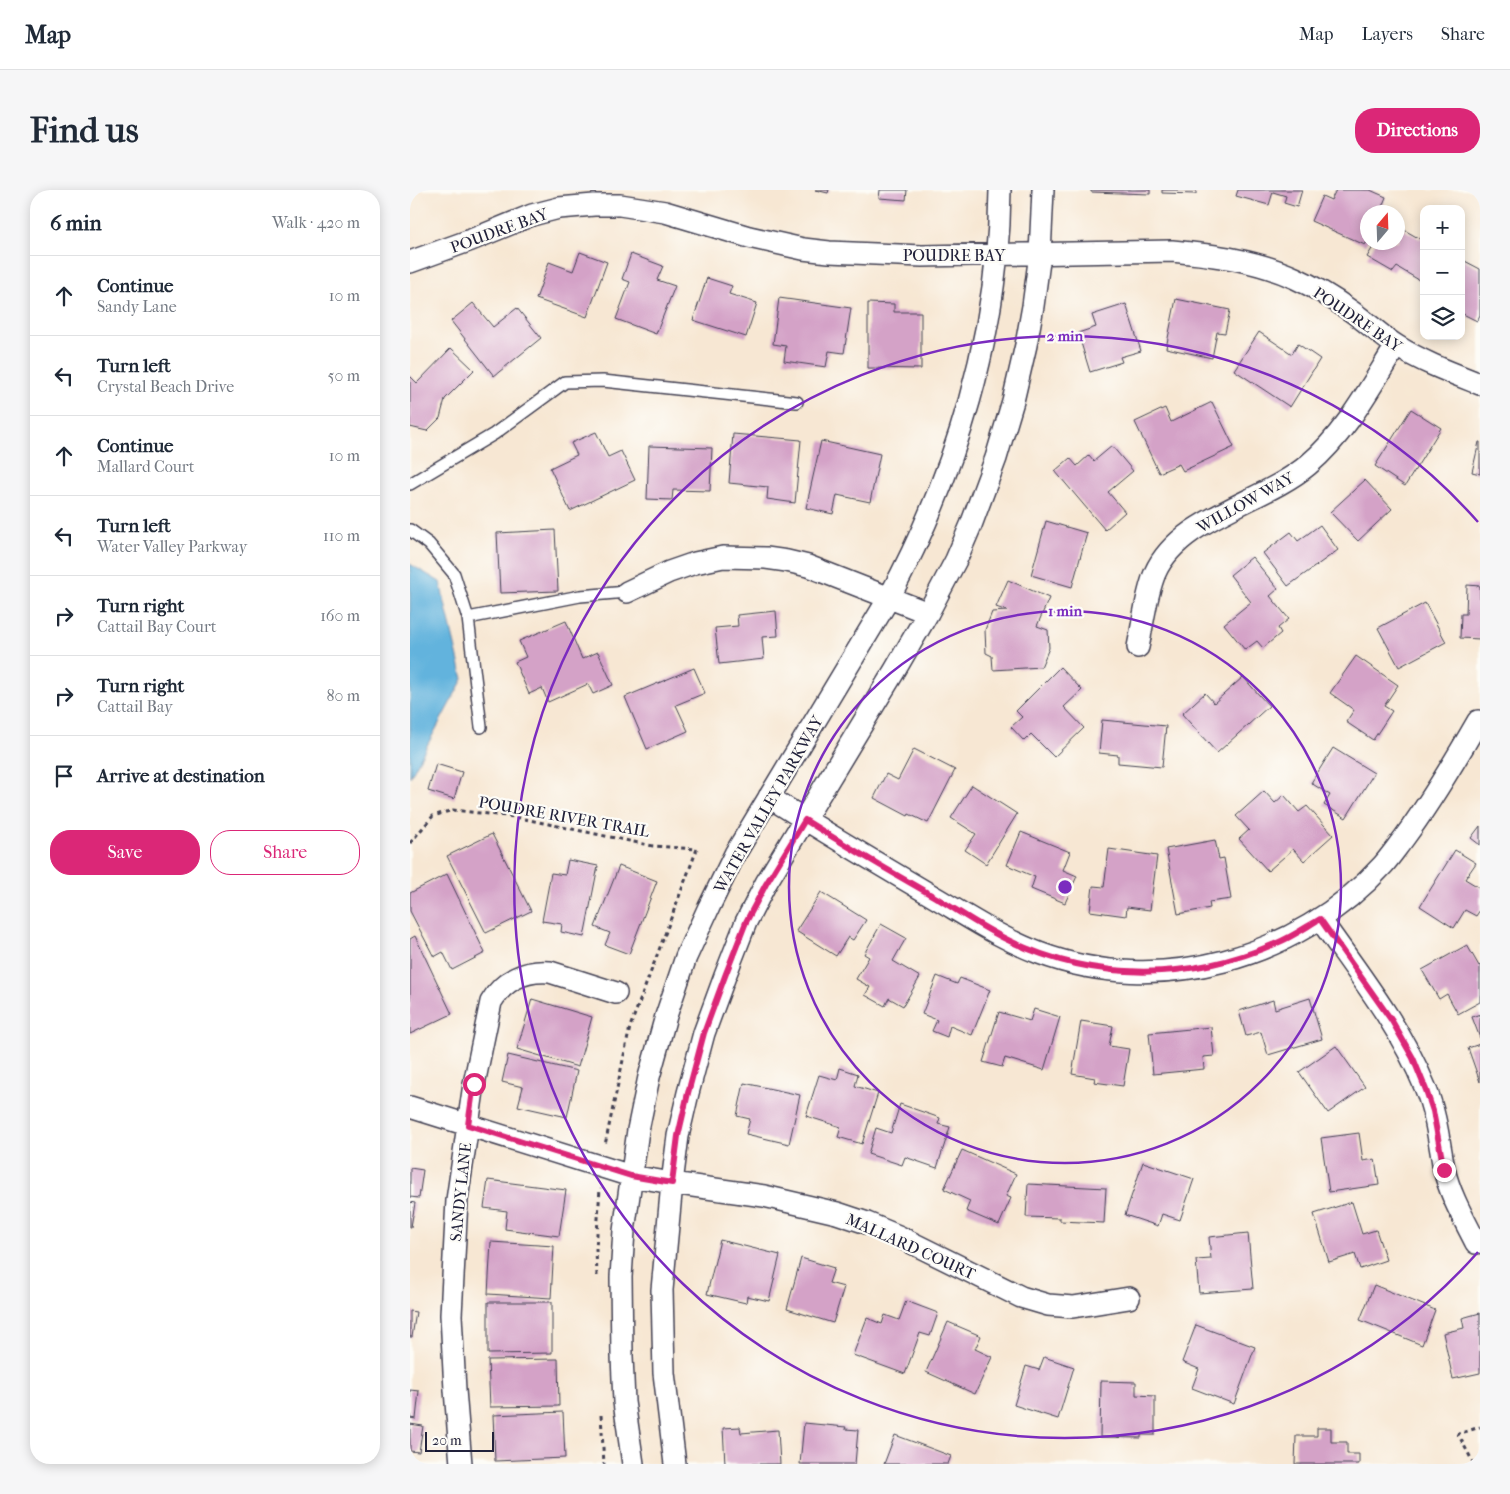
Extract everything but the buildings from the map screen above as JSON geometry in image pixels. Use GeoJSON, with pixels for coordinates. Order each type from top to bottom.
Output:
{"type":"FeatureCollection","features":[{"type":"Feature","properties":{"kind":"street","name":"WATER VALLEY PARKWAY"},"geometry":{"type":"LineString","coordinates":[[633,1464],[624,1402],[621,1277],[624,1231],[638,1130],[649,1077],[666,1016],[686,957],[735,854],[889,598],[907,566],[938,495],[963,424],[990,311],[1000,190]]}},
{"type":"Feature","properties":{"kind":"street"},"geometry":{"type":"LineString","coordinates":[[675,1464],[664,1373],[662,1290],[678,1136],[704,1033],[746,922],[766,884],[928,613],[972,525],[996,458],[1013,401],[1026,345],[1040,254],[1044,190]]}},
{"type":"Feature","properties":{"kind":"street","name":"POUDRE BAY"},"geometry":{"type":"LineString","coordinates":[[410,262],[532,215],[559,208],[594,205],[620,205],[665,212],[750,237],[803,249],[828,252],[922,256],[1172,251],[1208,254],[1269,268],[1295,278],[1352,311],[1396,346],[1450,373],[1480,384]]}},
{"type":"Feature","properties":{"kind":"street","name":"WILLOW WAY"},"geometry":{"type":"LineString","coordinates":[[1138,647],[1156,572],[1172,548],[1207,522],[1285,482],[1308,464],[1333,440],[1343,427],[1396,346]]}},
{"type":"Feature","properties":{"kind":"street"},"geometry":{"type":"LineString","coordinates":[[627,592],[670,572],[695,563],[723,557],[757,558],[787,561],[808,566],[928,613]]}},
{"type":"Feature","properties":{"kind":"street"},"geometry":{"type":"LineString","coordinates":[[769,797],[844,845],[1009,941],[1042,954],[1092,968],[1150,973],[1176,971],[1212,965],[1250,954],[1278,943],[1320,919],[1351,895],[1383,865],[1422,813],[1478,721]]}},
{"type":"Feature","properties":{"kind":"street"},"geometry":{"type":"LineString","coordinates":[[1320,919],[1392,1021],[1413,1058],[1433,1111],[1444,1170],[1453,1196],[1476,1243]]}},
{"type":"Feature","properties":{"kind":"street","name":"SANDY LANE"},"geometry":{"type":"LineString","coordinates":[[461,1464],[451,1314],[457,1200],[474,1084],[491,1002],[506,983],[525,974],[542,971],[616,993]]}},
{"type":"Feature","properties":{"kind":"street","name":"MALLARD COURT"},"geometry":{"type":"LineString","coordinates":[[410,1107],[631,1176],[764,1196],[837,1213],[890,1233],[1021,1297],[1048,1305],[1073,1307],[1129,1298]]}},
{"type":"Feature","properties":{"kind":"lane"},"geometry":{"type":"LineString","coordinates":[[410,484],[494,434],[566,382],[603,381],[797,402]]}},
{"type":"Feature","properties":{"kind":"lane"},"geometry":{"type":"LineString","coordinates":[[410,530],[428,544],[454,574],[468,618],[482,727]]}},
{"type":"Feature","properties":{"kind":"lane"},"geometry":{"type":"LineString","coordinates":[[468,618],[580,596],[627,592]]}},
{"type":"Feature","properties":{"kind":"path","name":"POUDRE RIVER TRAIL"},"geometry":{"type":"LineString","coordinates":[[410,844],[433,816],[453,810],[515,817],[653,846],[697,849]]}},
{"type":"Feature","properties":{"kind":"path"},"geometry":{"type":"LineString","coordinates":[[1474,1464],[1458,1434],[1480,1427]]}},
{"type":"Feature","properties":{"kind":"water"},"geometry":{"type":"Polygon","coordinates":[[[410,564],[440,582],[463,679],[410,777],[410,564]]]}},
{"type":"Feature","properties":{"kind":"route"},"geometry":{"type":"LineString","coordinates":[[474,1084],[468,1125],[631,1176],[672,1183],[678,1136],[704,1033],[746,922],[766,884],[805,820],[844,845],[1009,941],[1042,954],[1092,968],[1150,973],[1212,965],[1250,954],[1278,943],[1320,919],[1392,1021],[1413,1058],[1433,1111],[1444,1170]]}}]}
